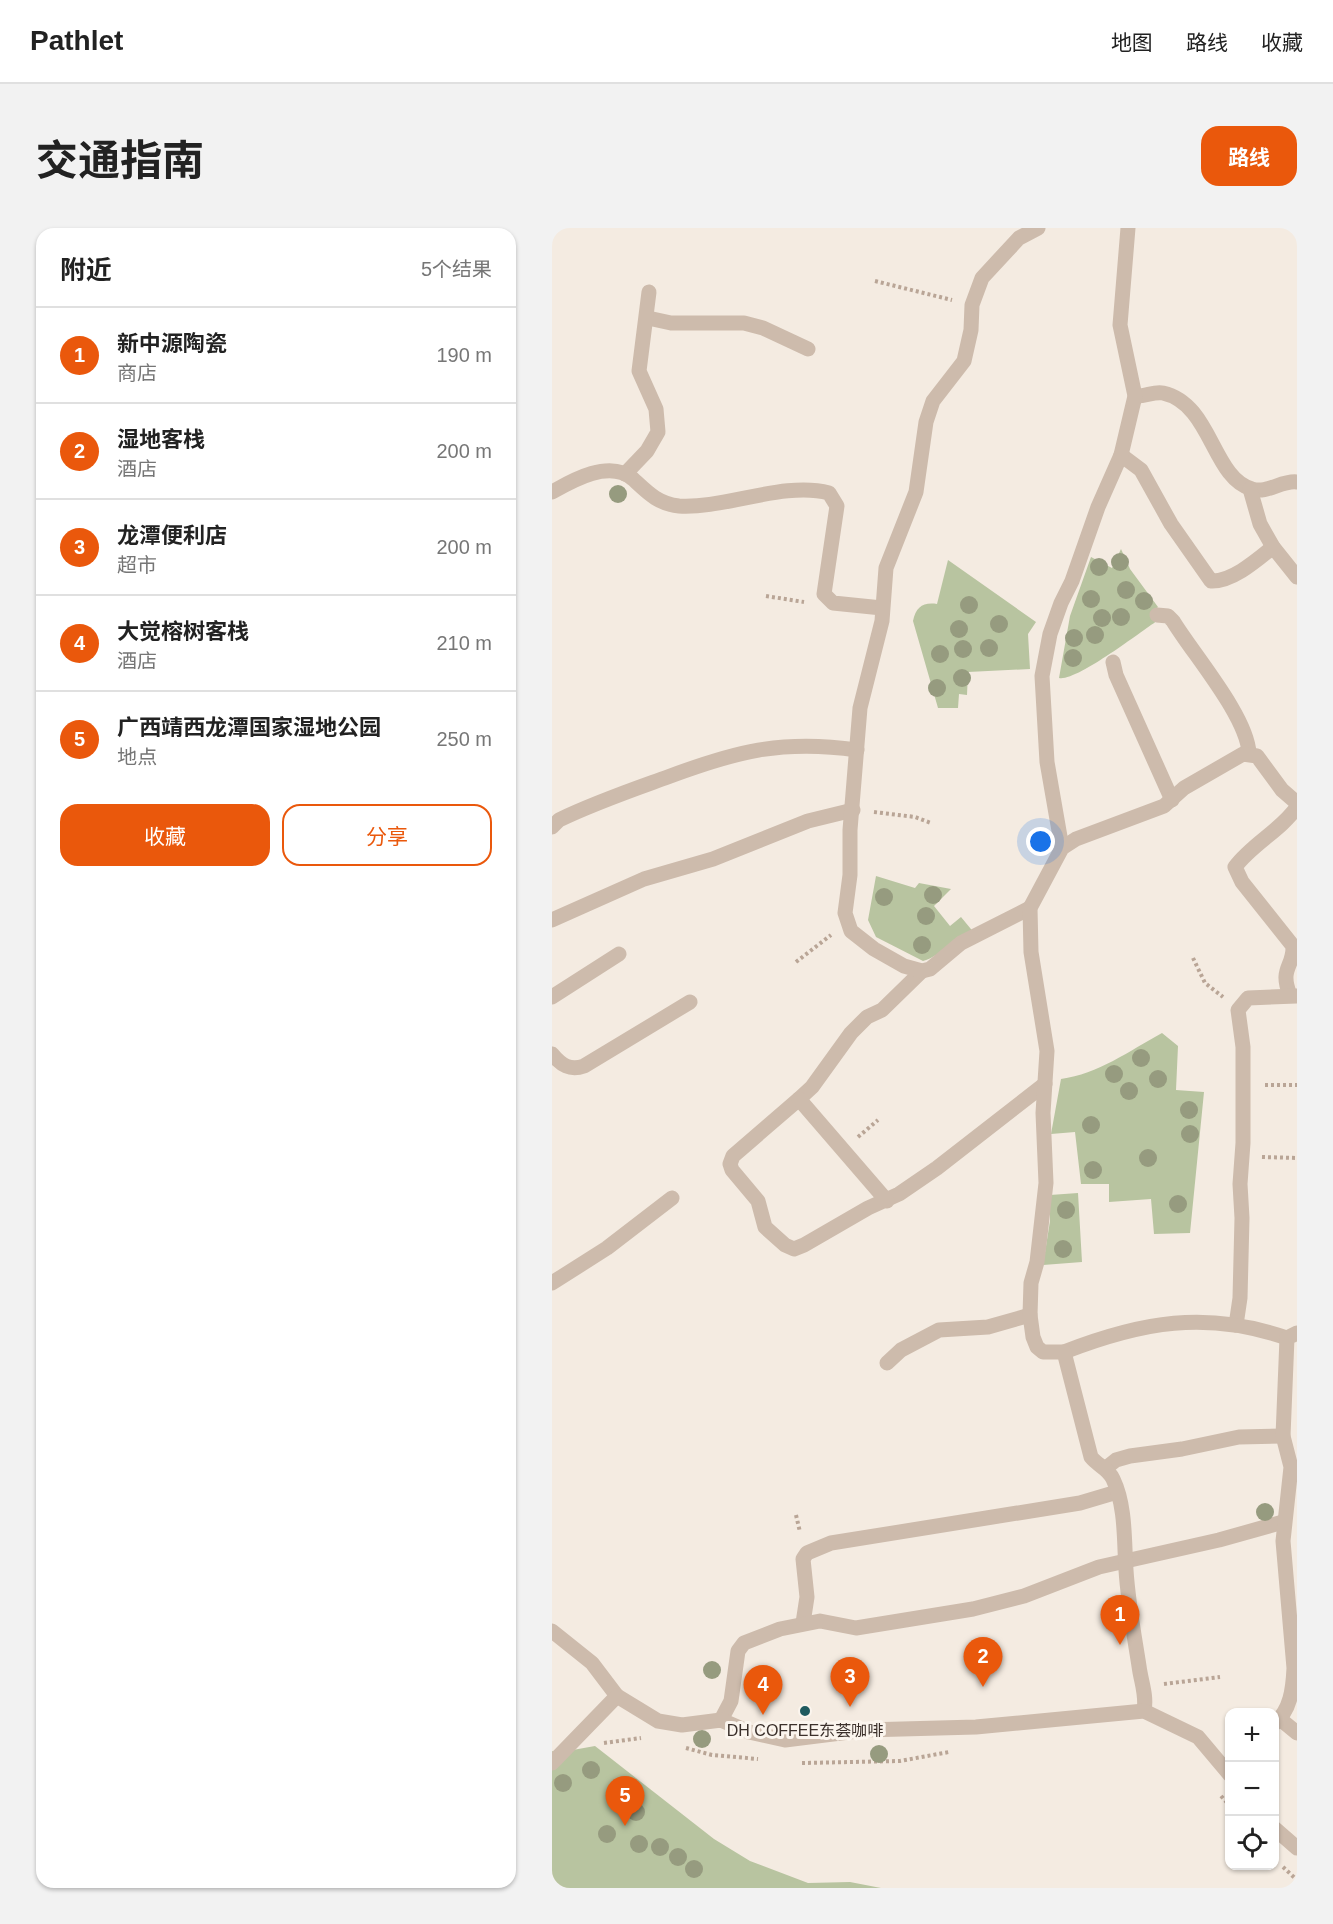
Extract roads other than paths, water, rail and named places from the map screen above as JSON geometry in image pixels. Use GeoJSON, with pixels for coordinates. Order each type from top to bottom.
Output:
{"type":"FeatureCollection","features":[{"type":"Feature","properties":{"kind":"street"},"geometry":{"type":"LineString","coordinates":[[1030,908],[961,943],[930,969],[922,971],[903,966],[874,949],[851,931],[845,914],[850,875],[856,750],[864,682],[873,656],[882,608],[886,568],[916,492],[926,422],[933,401],[964,361],[971,330],[975,291],[989,269],[1019,238],[1038,228]]}},
{"type":"Feature","properties":{"kind":"street"},"geometry":{"type":"LineString","coordinates":[[1062,848],[1047,762],[1042,676],[1050,634],[1061,603],[1072,582],[1098,507],[1121,455],[1135,396],[1120,325],[1122,276],[1128,228]]}},
{"type":"Feature","properties":{"kind":"street"},"geometry":{"type":"LineString","coordinates":[[625,474],[647,451],[658,432],[656,409],[639,371],[648,318],[649,292]]}},
{"type":"Feature","properties":{"kind":"street"},"geometry":{"type":"LineString","coordinates":[[648,318],[671,323],[744,323],[763,328],[808,349]]}},
{"type":"Feature","properties":{"kind":"street"},"geometry":{"type":"LineString","coordinates":[[1135,396],[1165,393],[1190,409],[1203,426],[1220,458],[1233,475],[1251,489],[1260,490],[1287,482],[1297,482]]}},
{"type":"Feature","properties":{"kind":"street"},"geometry":{"type":"LineString","coordinates":[[1121,455],[1141,470],[1171,524],[1211,580],[1220,581],[1235,574],[1273,548]]}},
{"type":"Feature","properties":{"kind":"street"},"geometry":{"type":"LineString","coordinates":[[552,492],[604,470],[625,474],[652,498],[678,506],[821,490],[829,493],[837,506],[824,594],[833,603],[882,608]]}},
{"type":"Feature","properties":{"kind":"street"},"geometry":{"type":"LineString","coordinates":[[1251,489],[1260,524],[1273,548],[1297,577]]}},
{"type":"Feature","properties":{"kind":"street"},"geometry":{"type":"LineString","coordinates":[[1157,615],[1168,616],[1173,621],[1206,670],[1236,718],[1245,736],[1249,753]]}},
{"type":"Feature","properties":{"kind":"street"},"geometry":{"type":"LineString","coordinates":[[1113,662],[1116,675],[1172,800]]}},
{"type":"Feature","properties":{"kind":"street"},"geometry":{"type":"LineString","coordinates":[[552,827],[559,820],[628,789],[722,757],[781,747],[827,746],[856,750]]}},
{"type":"Feature","properties":{"kind":"street"},"geometry":{"type":"LineString","coordinates":[[1236,1325],[1242,1233],[1244,1047],[1238,1010],[1248,998],[1293,996],[1285,975],[1295,946],[1242,882],[1235,867],[1250,850],[1285,823],[1297,805],[1281,790],[1257,756],[1249,753],[1200,777],[1172,800],[1150,812],[1076,839],[1062,848],[1030,908],[1031,952],[1047,1051],[1046,1183],[1037,1262],[1031,1283],[1030,1315],[1032,1337],[1037,1347],[1043,1352],[1064,1352],[1121,1331],[1159,1324],[1194,1322],[1236,1325],[1292,1336],[1283,1436],[1291,1467],[1284,1522],[1284,1570],[1294,1668],[1293,1689],[1279,1718]]}},
{"type":"Feature","properties":{"kind":"street"},"geometry":{"type":"LineString","coordinates":[[552,920],[644,879],[713,859],[808,821],[853,810]]}},
{"type":"Feature","properties":{"kind":"street"},"geometry":{"type":"LineString","coordinates":[[552,997],[619,954]]}},
{"type":"Feature","properties":{"kind":"street"},"geometry":{"type":"LineString","coordinates":[[922,971],[882,1010],[867,1017],[850,1033],[812,1087],[800,1100],[739,1149],[730,1164],[732,1170],[758,1201],[765,1227],[785,1245],[794,1249],[868,1208],[887,1201],[937,1168],[1045,1084]]}},
{"type":"Feature","properties":{"kind":"street"},"geometry":{"type":"LineString","coordinates":[[552,1054],[567,1067],[576,1069],[584,1066],[690,1002]]}},
{"type":"Feature","properties":{"kind":"street"},"geometry":{"type":"LineString","coordinates":[[800,1100],[887,1201]]}},
{"type":"Feature","properties":{"kind":"street"},"geometry":{"type":"LineString","coordinates":[[552,1283],[607,1248],[672,1198]]}},
{"type":"Feature","properties":{"kind":"street"},"geometry":{"type":"LineString","coordinates":[[887,1363],[901,1350],[939,1330],[988,1327],[1030,1315]]}},
{"type":"Feature","properties":{"kind":"street"},"geometry":{"type":"LineString","coordinates":[[1064,1352],[1091,1457],[1096,1463],[1106,1468],[1117,1492],[1145,1694],[1144,1712]]}},
{"type":"Feature","properties":{"kind":"street"},"geometry":{"type":"LineString","coordinates":[[1106,1468],[1116,1460],[1130,1456],[1182,1449],[1239,1437],[1283,1436]]}},
{"type":"Feature","properties":{"kind":"street"},"geometry":{"type":"LineString","coordinates":[[803,1623],[807,1597],[803,1559],[807,1553],[815,1549],[849,1540],[1080,1503],[1117,1492]]}},
{"type":"Feature","properties":{"kind":"street"},"geometry":{"type":"LineString","coordinates":[[720,1720],[731,1701],[738,1651],[744,1643],[803,1623],[820,1621],[856,1628],[973,1609],[1024,1596],[1075,1574],[1126,1560],[1241,1535],[1284,1522]]}},
{"type":"Feature","properties":{"kind":"street"},"geometry":{"type":"LineString","coordinates":[[552,1631],[592,1663],[617,1696],[658,1721],[682,1725],[720,1720],[749,1732],[786,1740],[865,1730],[976,1727],[1144,1712],[1179,1726],[1198,1737],[1225,1763]]}},
{"type":"Feature","properties":{"kind":"street"},"geometry":{"type":"LineString","coordinates":[[552,1763],[617,1696]]}},
{"type":"Feature","properties":{"kind":"street"},"geometry":{"type":"LineString","coordinates":[[1279,1723],[1297,1733]]}},
{"type":"Feature","properties":{"kind":"street"},"geometry":{"type":"LineString","coordinates":[[1279,1832],[1297,1848]]}},
{"type":"Feature","properties":{"kind":"place","name":"新中源陶瓷"},"geometry":{"type":"Point","coordinates":[1120,1645]}},
{"type":"Feature","properties":{"kind":"place","name":"湿地客栈"},"geometry":{"type":"Point","coordinates":[983,1687]}},
{"type":"Feature","properties":{"kind":"place","name":"龙潭便利店"},"geometry":{"type":"Point","coordinates":[850,1707]}},
{"type":"Feature","properties":{"kind":"place","name":"DH COFFEE东荟咖啡"},"geometry":{"type":"Point","coordinates":[805,1711]}},
{"type":"Feature","properties":{"kind":"place","name":"大觉榕树客栈"},"geometry":{"type":"Point","coordinates":[763,1715]}},
{"type":"Feature","properties":{"kind":"place","name":"广西靖西龙潭国家湿地公园"},"geometry":{"type":"Point","coordinates":[625,1826]}}]}
